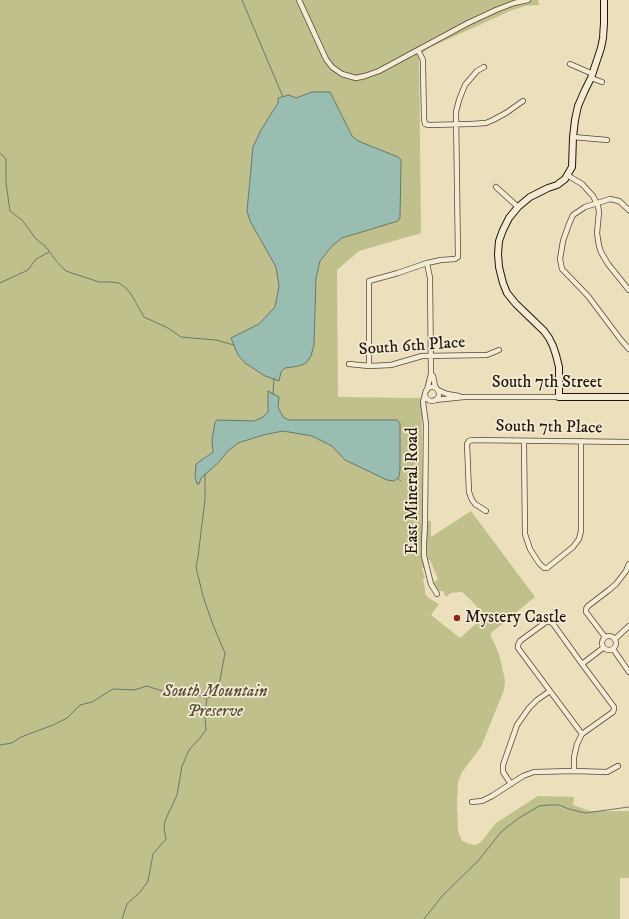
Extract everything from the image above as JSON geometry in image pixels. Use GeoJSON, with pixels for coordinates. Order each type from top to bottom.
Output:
{"type":"FeatureCollection","features":[{"type":"Feature","properties":{"kind":"street"},"geometry":{"type":"LineString","coordinates":[[299,0],[326,59],[332,67],[342,74],[356,78],[379,71],[496,10],[514,3],[528,0]]}},
{"type":"Feature","properties":{"kind":"street"},"geometry":{"type":"LineString","coordinates":[[559,397],[558,367],[553,346],[544,331],[511,299],[507,292],[500,274],[498,254],[499,241],[509,218],[518,208],[538,192],[557,185],[565,179],[572,167],[573,137],[578,106],[592,76],[603,38],[604,0]]}},
{"type":"Feature","properties":{"kind":"street"},"geometry":{"type":"LineString","coordinates":[[418,50],[423,60],[425,124],[477,124],[493,120],[523,101]]}},
{"type":"Feature","properties":{"kind":"street"},"geometry":{"type":"LineString","coordinates":[[570,64],[602,82]]}},
{"type":"Feature","properties":{"kind":"street"},"geometry":{"type":"LineString","coordinates":[[369,366],[369,281],[427,263],[455,259],[458,257],[456,112],[465,85],[477,71],[484,67]]}},
{"type":"Feature","properties":{"kind":"street"},"geometry":{"type":"LineString","coordinates":[[573,137],[607,140]]}},
{"type":"Feature","properties":{"kind":"street"},"geometry":{"type":"LineString","coordinates":[[567,176],[582,184],[593,196],[597,204],[599,217],[598,239],[601,252],[608,264],[629,290]]}},
{"type":"Feature","properties":{"kind":"street"},"geometry":{"type":"LineString","coordinates":[[496,187],[518,208]]}},
{"type":"Feature","properties":{"kind":"street"},"geometry":{"type":"LineString","coordinates":[[629,210],[619,201],[610,199],[585,208],[573,215],[563,241],[560,259],[562,269],[588,296],[629,349]]}},
{"type":"Feature","properties":{"kind":"street","name":"East Mineral Road"},"geometry":{"type":"LineString","coordinates":[[427,263],[430,278],[431,374],[424,399],[426,424],[424,556],[431,584],[437,594]]}},
{"type":"Feature","properties":{"kind":"street","name":"South 6th Place"},"geometry":{"type":"LineString","coordinates":[[349,364],[369,366],[391,365],[422,356],[487,355],[499,350]]}},
{"type":"Feature","properties":{"kind":"street","name":"East Mineral Road"},"geometry":{"type":"LineString","coordinates":[[431,374],[437,390]]}},
{"type":"Feature","properties":{"kind":"street","name":"South 7th Street"},"geometry":{"type":"LineString","coordinates":[[426,392],[431,387],[447,394],[464,397]]}},
{"type":"Feature","properties":{"kind":"street"},"geometry":{"type":"LineString","coordinates":[[426,392],[427,398],[432,400],[438,396],[437,390]]}},
{"type":"Feature","properties":{"kind":"street","name":"South 7th Street"},"geometry":{"type":"LineString","coordinates":[[432,400],[464,397],[629,397]]}},
{"type":"Feature","properties":{"kind":"street","name":"East Mineral Road"},"geometry":{"type":"LineString","coordinates":[[425,410],[432,400]]}},
{"type":"Feature","properties":{"kind":"street","name":"South 7th Place"},"geometry":{"type":"LineString","coordinates":[[486,511],[475,504],[469,492],[467,444],[469,441],[629,442]]}},
{"type":"Feature","properties":{"kind":"street"},"geometry":{"type":"LineString","coordinates":[[524,441],[525,534],[530,549],[544,568],[547,568],[573,547],[579,539],[581,531],[580,441]]}},
{"type":"Feature","properties":{"kind":"street"},"geometry":{"type":"LineString","coordinates":[[604,637],[586,612],[586,609],[616,584],[626,571],[629,564]]}},
{"type":"Feature","properties":{"kind":"street"},"geometry":{"type":"LineString","coordinates":[[574,772],[574,757],[577,744],[582,734],[613,712],[614,707],[554,625],[551,622],[546,622],[520,641],[518,648],[582,734]]}},
{"type":"Feature","properties":{"kind":"street"},"geometry":{"type":"LineString","coordinates":[[615,639],[629,626]]}},
{"type":"Feature","properties":{"kind":"street"},"geometry":{"type":"LineString","coordinates":[[604,637],[611,636],[615,639]]}},
{"type":"Feature","properties":{"kind":"street"},"geometry":{"type":"LineString","coordinates":[[604,637],[601,643],[603,648],[609,651],[616,645],[615,639]]}},
{"type":"Feature","properties":{"kind":"street"},"geometry":{"type":"LineString","coordinates":[[582,664],[603,648]]}},
{"type":"Feature","properties":{"kind":"street"},"geometry":{"type":"LineString","coordinates":[[613,649],[629,672]]}},
{"type":"Feature","properties":{"kind":"street"},"geometry":{"type":"LineString","coordinates":[[510,784],[504,772],[503,765],[517,725],[529,708],[550,691]]}},
{"type":"Feature","properties":{"kind":"street"},"geometry":{"type":"LineString","coordinates":[[472,802],[482,802],[523,776],[534,772],[607,772],[618,766]]}},
{"type":"Feature","properties":{"kind":"green space","name":"South Mountain Preserve"},"geometry":{"type":"Polygon","coordinates":[[[0,0],[538,0],[539,5],[525,6],[510,11],[431,47],[419,55],[421,233],[359,251],[337,270],[338,397],[422,398],[422,539],[425,567],[422,569],[425,578],[423,579],[425,594],[439,604],[431,615],[460,638],[479,621],[481,612],[462,592],[451,593],[446,597],[443,591],[439,591],[434,584],[438,579],[430,560],[428,560],[426,548],[428,521],[431,521],[431,537],[471,511],[535,597],[490,634],[499,654],[505,680],[504,690],[481,747],[462,772],[458,782],[458,831],[462,841],[476,845],[481,842],[496,823],[538,796],[574,797],[573,805],[590,811],[629,811],[629,878],[620,878],[620,919],[0,919],[0,0]]]}},
{"type":"Feature","properties":{"kind":"water"},"geometry":{"type":"Polygon","coordinates":[[[312,92],[330,92],[352,136],[358,141],[398,157],[401,160],[400,218],[398,221],[342,238],[332,246],[320,261],[316,278],[314,345],[311,356],[306,363],[299,366],[285,368],[281,372],[279,381],[265,376],[245,363],[238,355],[231,338],[259,324],[275,307],[279,286],[276,267],[250,221],[247,211],[253,147],[261,130],[278,103],[278,98],[289,95],[296,98],[312,92]]]}},
{"type":"Feature","properties":{"kind":"water"},"geometry":{"type":"Polygon","coordinates":[[[268,391],[279,397],[278,407],[283,417],[289,420],[397,420],[400,423],[399,477],[394,481],[387,480],[345,460],[332,446],[312,436],[283,431],[263,435],[238,443],[201,478],[199,484],[197,484],[195,477],[196,464],[213,452],[212,440],[215,422],[218,420],[254,421],[263,417],[268,412],[268,391]]]}},
{"type":"Feature","properties":{"kind":"waterway"},"geometry":{"type":"LineString","coordinates":[[242,0],[283,97]]}},
{"type":"Feature","properties":{"kind":"waterway"},"geometry":{"type":"LineString","coordinates":[[0,153],[6,159],[6,183],[10,211],[22,220],[36,239],[46,247],[66,271],[99,282],[119,283],[131,294],[144,317],[168,328],[181,337],[216,340],[234,345]]}},
{"type":"Feature","properties":{"kind":"waterway"},"geometry":{"type":"LineString","coordinates":[[0,283],[28,270],[36,259],[49,252]]}},
{"type":"Feature","properties":{"kind":"waterway"},"geometry":{"type":"LineString","coordinates":[[273,394],[274,378]]}},
{"type":"Feature","properties":{"kind":"waterway"},"geometry":{"type":"LineString","coordinates":[[0,745],[12,743],[21,737],[53,725],[67,718],[80,705],[92,702],[113,689],[134,690],[147,686],[170,693],[195,693],[204,698],[217,696],[225,653],[203,596],[196,567],[205,499],[205,474]]}},
{"type":"Feature","properties":{"kind":"waterway"},"geometry":{"type":"LineString","coordinates":[[397,478],[401,481]]}},
{"type":"Feature","properties":{"kind":"waterway"},"geometry":{"type":"LineString","coordinates":[[122,919],[127,904],[141,891],[148,881],[153,854],[166,839],[164,829],[165,821],[177,795],[182,766],[189,750],[206,730],[205,717],[207,697]]}},
{"type":"Feature","properties":{"kind":"waterway"},"geometry":{"type":"LineString","coordinates":[[424,919],[443,895],[478,861],[502,831],[519,818],[539,806],[559,805],[585,813],[629,807]]}},
{"type":"Feature","properties":{"kind":"place","name":"Mystery Castle"},"geometry":{"type":"Point","coordinates":[457,618]}}]}
